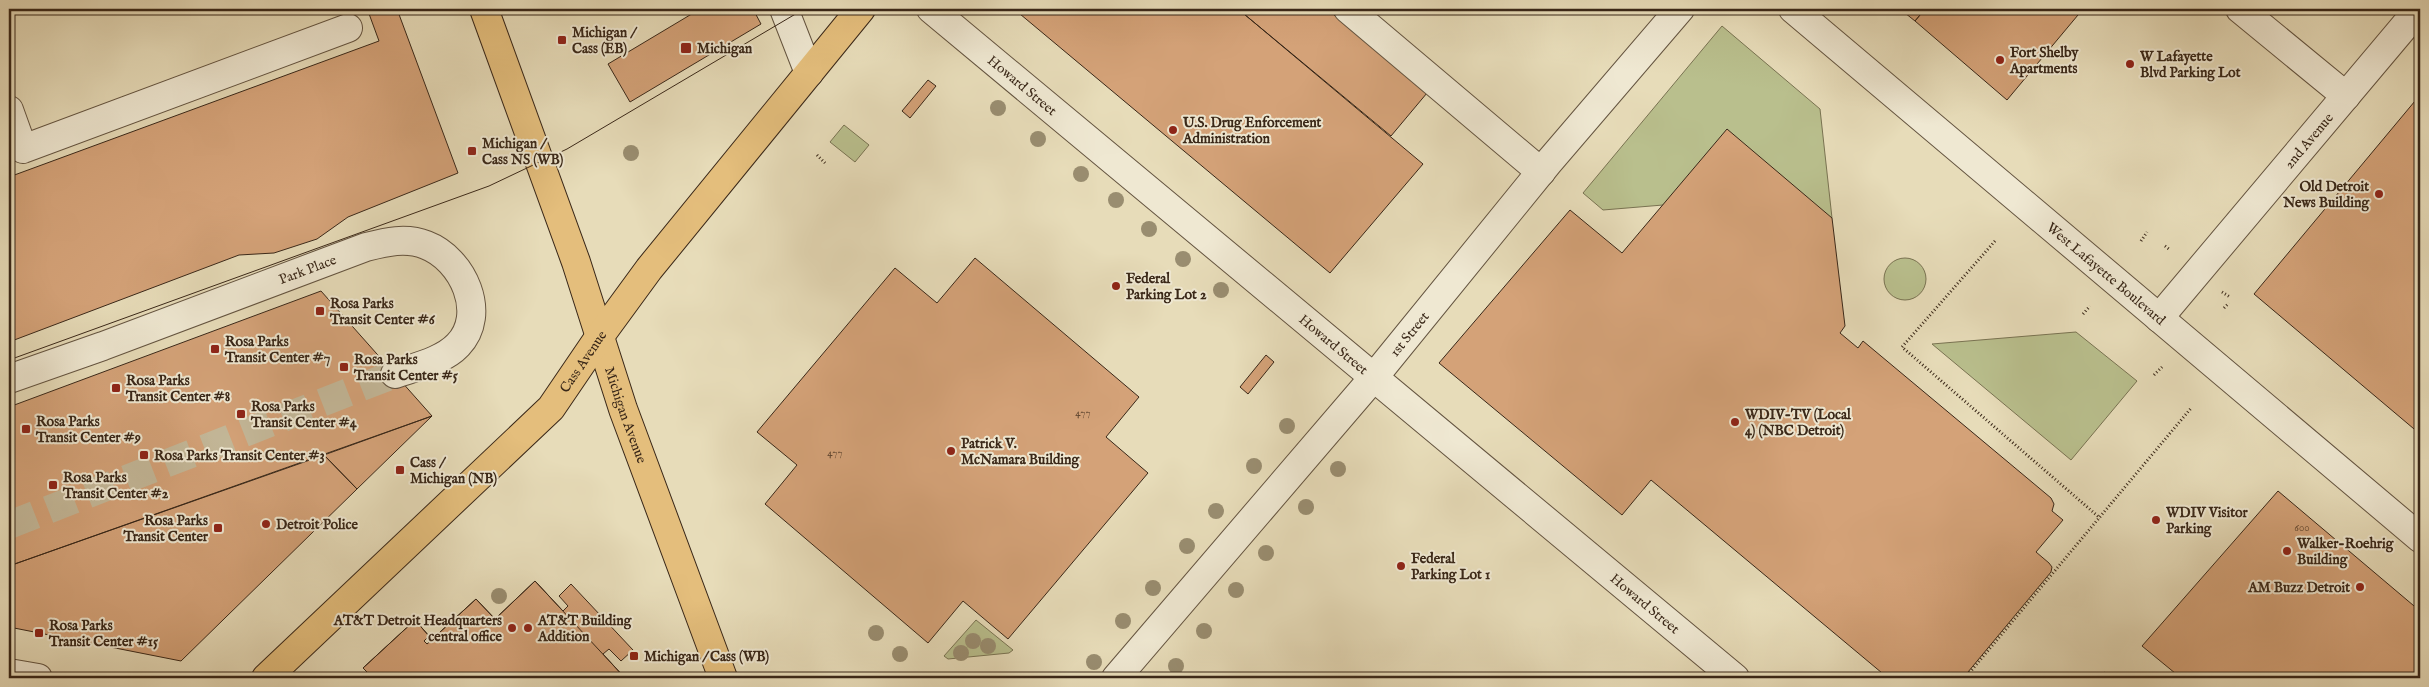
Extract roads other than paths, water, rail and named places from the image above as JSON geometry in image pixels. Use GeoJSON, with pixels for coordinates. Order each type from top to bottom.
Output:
{"type":"FeatureCollection","features":[{"type":"Feature","properties":{"kind":"main road","name":"Michigan Avenue"},"geometry":{"type":"LineString","coordinates":[[484,9],[576,262],[624,409],[723,678]]}},
{"type":"Feature","properties":{"kind":"main road","name":"Cass Avenue"},"geometry":{"type":"LineString","coordinates":[[266,678],[551,408],[649,269],[861,9]]}},
{"type":"Feature","properties":{"kind":"street"},"geometry":{"type":"LineString","coordinates":[[784,9],[809,73]]}},
{"type":"Feature","properties":{"kind":"street","name":"Howard Street"},"geometry":{"type":"LineString","coordinates":[[931,9],[1007,70],[1736,678]]}},
{"type":"Feature","properties":{"kind":"street"},"geometry":{"type":"LineString","coordinates":[[1348,9],[1541,172]]}},
{"type":"Feature","properties":{"kind":"street","name":"1st Street"},"geometry":{"type":"LineString","coordinates":[[1116,678],[1374,377],[1541,172],[1680,9]]}},
{"type":"Feature","properties":{"kind":"street","name":"West Lafayette Boulevard"},"geometry":{"type":"LineString","coordinates":[[1793,9],[2420,538]]}},
{"type":"Feature","properties":{"kind":"street"},"geometry":{"type":"LineString","coordinates":[[2240,9],[2346,96]]}},
{"type":"Feature","properties":{"kind":"street","name":"2nd Avenue"},"geometry":{"type":"LineString","coordinates":[[2159,318],[2420,9]]}},
{"type":"Feature","properties":{"kind":"street"},"geometry":{"type":"LineString","coordinates":[[9,110],[23,149],[348,28]]}},
{"type":"Feature","properties":{"kind":"street","name":"Park Place"},"geometry":{"type":"LineString","coordinates":[[9,379],[103,346],[348,253],[397,239],[426,244],[450,259],[464,281],[472,305],[470,329],[457,346],[436,360],[395,374]]}},
{"type":"Feature","properties":{"kind":"street"},"geometry":{"type":"LineString","coordinates":[[9,673],[38,678]]}},
{"type":"Feature","properties":{"kind":"tunnel"},"geometry":{"type":"LineString","coordinates":[[9,525],[395,374]]}},
{"type":"Feature","properties":{"kind":"tram line"},"geometry":{"type":"LineString","coordinates":[[9,360],[489,186],[567,149],[804,9]]}},
{"type":"Feature","properties":{"kind":"place","name":"Michigan / Cass (EB)"},"geometry":{"type":"Point","coordinates":[562,40]}},
{"type":"Feature","properties":{"kind":"place","name":"Michigan"},"geometry":{"type":"Point","coordinates":[686,48]}},
{"type":"Feature","properties":{"kind":"place","name":"Fort Shelby Apartments"},"geometry":{"type":"Point","coordinates":[2000,60]}},
{"type":"Feature","properties":{"kind":"place","name":"W Lafayette Blvd Parking Lot"},"geometry":{"type":"Point","coordinates":[2130,64]}},
{"type":"Feature","properties":{"kind":"place","name":"U.S. Drug Enforcement Administration"},"geometry":{"type":"Point","coordinates":[1173,130]}},
{"type":"Feature","properties":{"kind":"place","name":"Michigan / Cass NS (WB)"},"geometry":{"type":"Point","coordinates":[472,151]}},
{"type":"Feature","properties":{"kind":"place","name":"Old Detroit News Building"},"geometry":{"type":"Point","coordinates":[2379,194]}},
{"type":"Feature","properties":{"kind":"place","name":"Federal Parking Lot 2"},"geometry":{"type":"Point","coordinates":[1116,286]}},
{"type":"Feature","properties":{"kind":"place","name":"Rosa Parks Transit Center #6"},"geometry":{"type":"Point","coordinates":[320,311]}},
{"type":"Feature","properties":{"kind":"place","name":"Rosa Parks Transit Center #7"},"geometry":{"type":"Point","coordinates":[215,349]}},
{"type":"Feature","properties":{"kind":"place","name":"Rosa Parks Transit Center #5"},"geometry":{"type":"Point","coordinates":[344,367]}},
{"type":"Feature","properties":{"kind":"place","name":"Rosa Parks Transit Center #8"},"geometry":{"type":"Point","coordinates":[116,388]}},
{"type":"Feature","properties":{"kind":"place","name":"Rosa Parks Transit Center #4"},"geometry":{"type":"Point","coordinates":[241,414]}},
{"type":"Feature","properties":{"kind":"place","name":"WDIV-TV (Local 4) (NBC Detroit)"},"geometry":{"type":"Point","coordinates":[1735,422]}},
{"type":"Feature","properties":{"kind":"place","name":"Rosa Parks Transit Center #9"},"geometry":{"type":"Point","coordinates":[26,429]}},
{"type":"Feature","properties":{"kind":"place","name":"Patrick V. McNamara Building"},"geometry":{"type":"Point","coordinates":[951,451]}},
{"type":"Feature","properties":{"kind":"place","name":"Rosa Parks Transit Center #3"},"geometry":{"type":"Point","coordinates":[144,455]}},
{"type":"Feature","properties":{"kind":"place","name":"Cass / Michigan (NB)"},"geometry":{"type":"Point","coordinates":[400,470]}},
{"type":"Feature","properties":{"kind":"place","name":"Rosa Parks Transit Center #2"},"geometry":{"type":"Point","coordinates":[53,485]}},
{"type":"Feature","properties":{"kind":"place","name":"WDIV Visitor Parking"},"geometry":{"type":"Point","coordinates":[2156,520]}},
{"type":"Feature","properties":{"kind":"place","name":"Detroit Police"},"geometry":{"type":"Point","coordinates":[266,524]}},
{"type":"Feature","properties":{"kind":"place","name":"Rosa Parks Transit Center"},"geometry":{"type":"Point","coordinates":[218,528]}},
{"type":"Feature","properties":{"kind":"place","name":"Walker-Roehrig Building"},"geometry":{"type":"Point","coordinates":[2287,551]}},
{"type":"Feature","properties":{"kind":"place","name":"Federal Parking Lot 1"},"geometry":{"type":"Point","coordinates":[1401,566]}},
{"type":"Feature","properties":{"kind":"place","name":"AM Buzz Detroit"},"geometry":{"type":"Point","coordinates":[2360,587]}},
{"type":"Feature","properties":{"kind":"place","name":"AT&T Detroit Headquarters central office"},"geometry":{"type":"Point","coordinates":[512,628]}},
{"type":"Feature","properties":{"kind":"place","name":"AT&T Building Addition"},"geometry":{"type":"Point","coordinates":[528,628]}},
{"type":"Feature","properties":{"kind":"place","name":"Rosa Parks Transit Center #15"},"geometry":{"type":"Point","coordinates":[39,633]}},
{"type":"Feature","properties":{"kind":"place","name":"Michigan / Cass (WB)"},"geometry":{"type":"Point","coordinates":[634,656]}}]}
